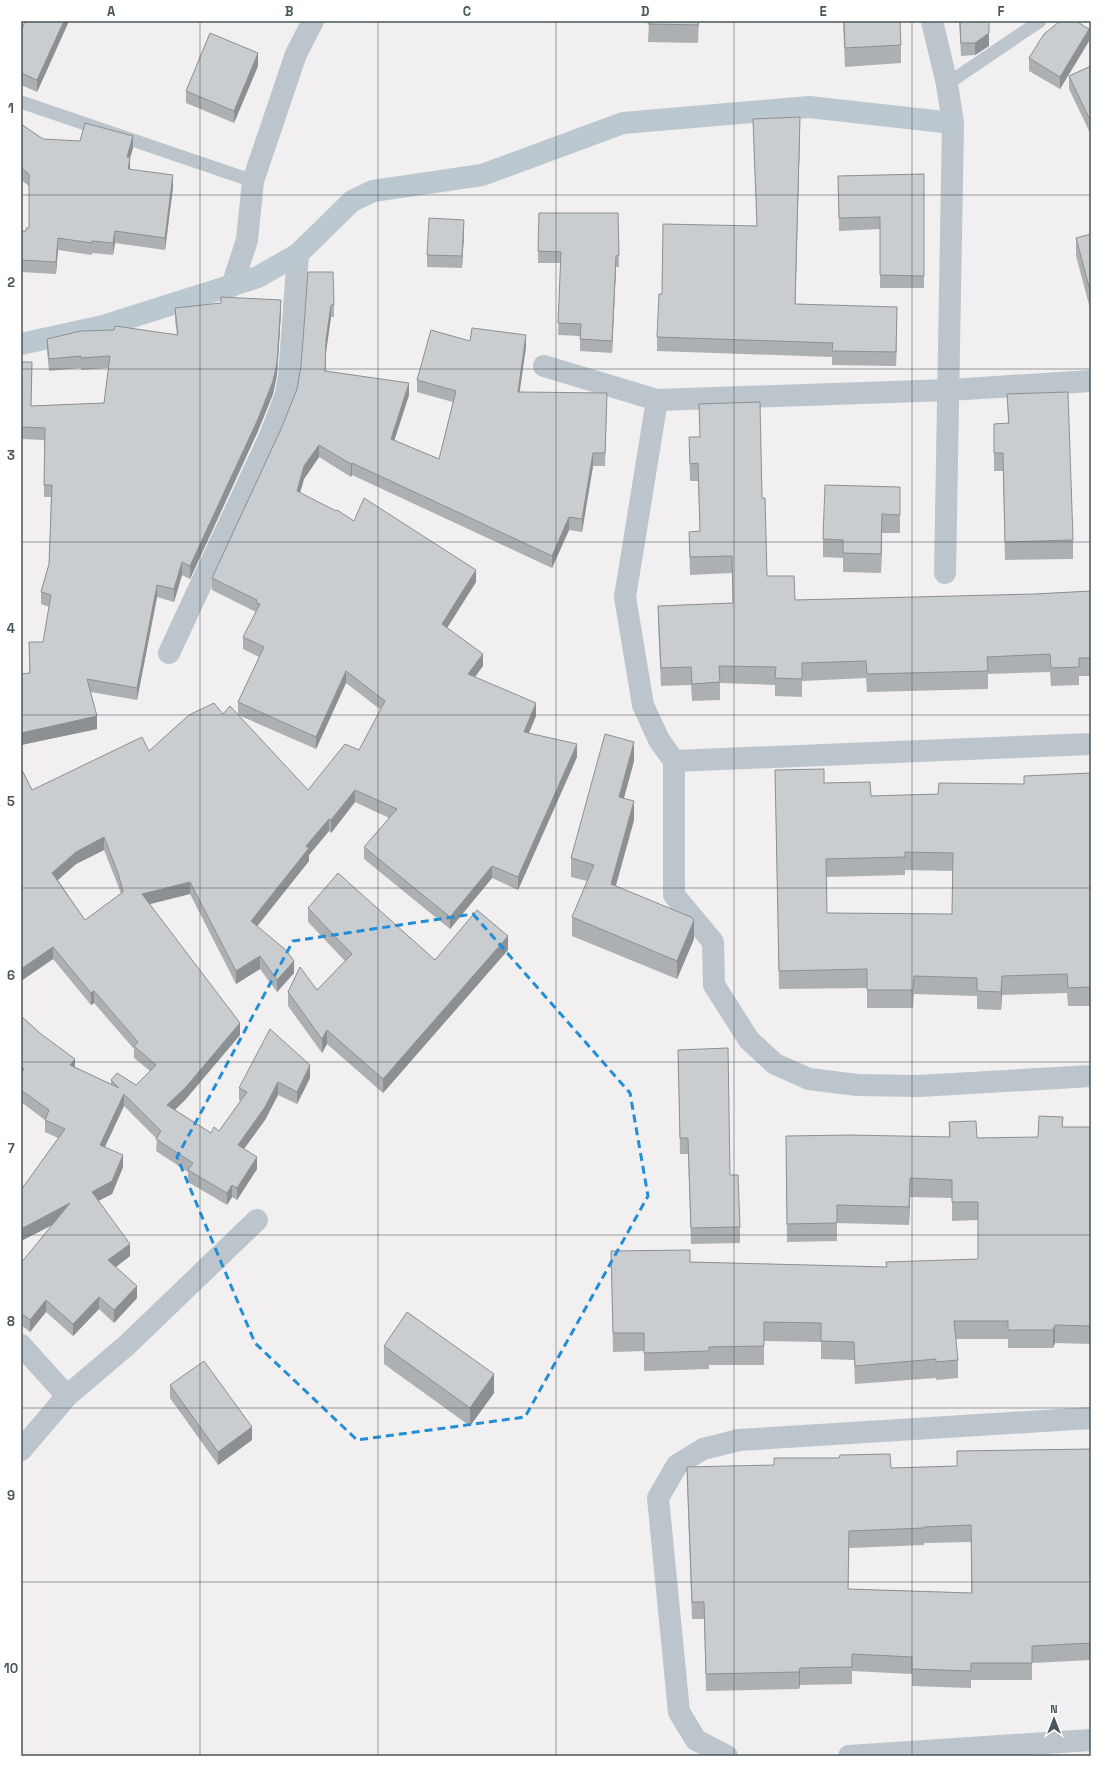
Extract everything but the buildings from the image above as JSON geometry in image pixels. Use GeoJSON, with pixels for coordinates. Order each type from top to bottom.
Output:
{"type":"FeatureCollection","features":[{"type":"Feature","properties":{"kind":"street"},"geometry":{"type":"LineString","coordinates":[[232,286],[247,240],[253,180],[296,54],[313,21]]}},
{"type":"Feature","properties":{"kind":"street"},"geometry":{"type":"LineString","coordinates":[[932,21],[947,84],[953,123],[945,572]]}},
{"type":"Feature","properties":{"kind":"street"},"geometry":{"type":"LineString","coordinates":[[21,344],[103,326],[258,277],[298,254],[352,201],[373,191],[482,175],[623,123],[809,107],[953,123]]}},
{"type":"Feature","properties":{"kind":"street"},"geometry":{"type":"LineString","coordinates":[[169,653],[270,436],[285,397],[289,376],[298,254]]}},
{"type":"Feature","properties":{"kind":"street"},"geometry":{"type":"LineString","coordinates":[[544,366],[656,400],[949,390],[1091,380]]}},
{"type":"Feature","properties":{"kind":"street"},"geometry":{"type":"LineString","coordinates":[[656,400],[625,597],[643,705],[659,740],[674,761],[674,895],[713,942],[714,984],[749,1040],[775,1064],[809,1079],[856,1085],[919,1086],[1091,1076]]}},
{"type":"Feature","properties":{"kind":"street"},"geometry":{"type":"LineString","coordinates":[[674,761],[1091,744]]}},
{"type":"Feature","properties":{"kind":"street"},"geometry":{"type":"LineString","coordinates":[[21,1450],[67,1396],[127,1345],[256,1220]]}},
{"type":"Feature","properties":{"kind":"street"},"geometry":{"type":"LineString","coordinates":[[21,1345],[67,1396]]}},
{"type":"Feature","properties":{"kind":"street"},"geometry":{"type":"LineString","coordinates":[[726,1756],[696,1740],[679,1712],[658,1498],[677,1465],[702,1450],[738,1440],[1091,1418]]}},
{"type":"Feature","properties":{"kind":"street"},"geometry":{"type":"LineString","coordinates":[[849,1756],[1091,1740]]}},
{"type":"Feature","properties":{"kind":"lane"},"geometry":{"type":"LineString","coordinates":[[947,84],[1040,21]]}},
{"type":"Feature","properties":{"kind":"lane"},"geometry":{"type":"LineString","coordinates":[[21,102],[253,180]]}},
{"type":"Feature","properties":{"kind":"highlighted area"},"geometry":{"type":"Polygon","coordinates":[[[473,914],[630,1093],[648,1196],[525,1417],[357,1440],[255,1343],[177,1157],[293,941],[473,914]]]}}]}
